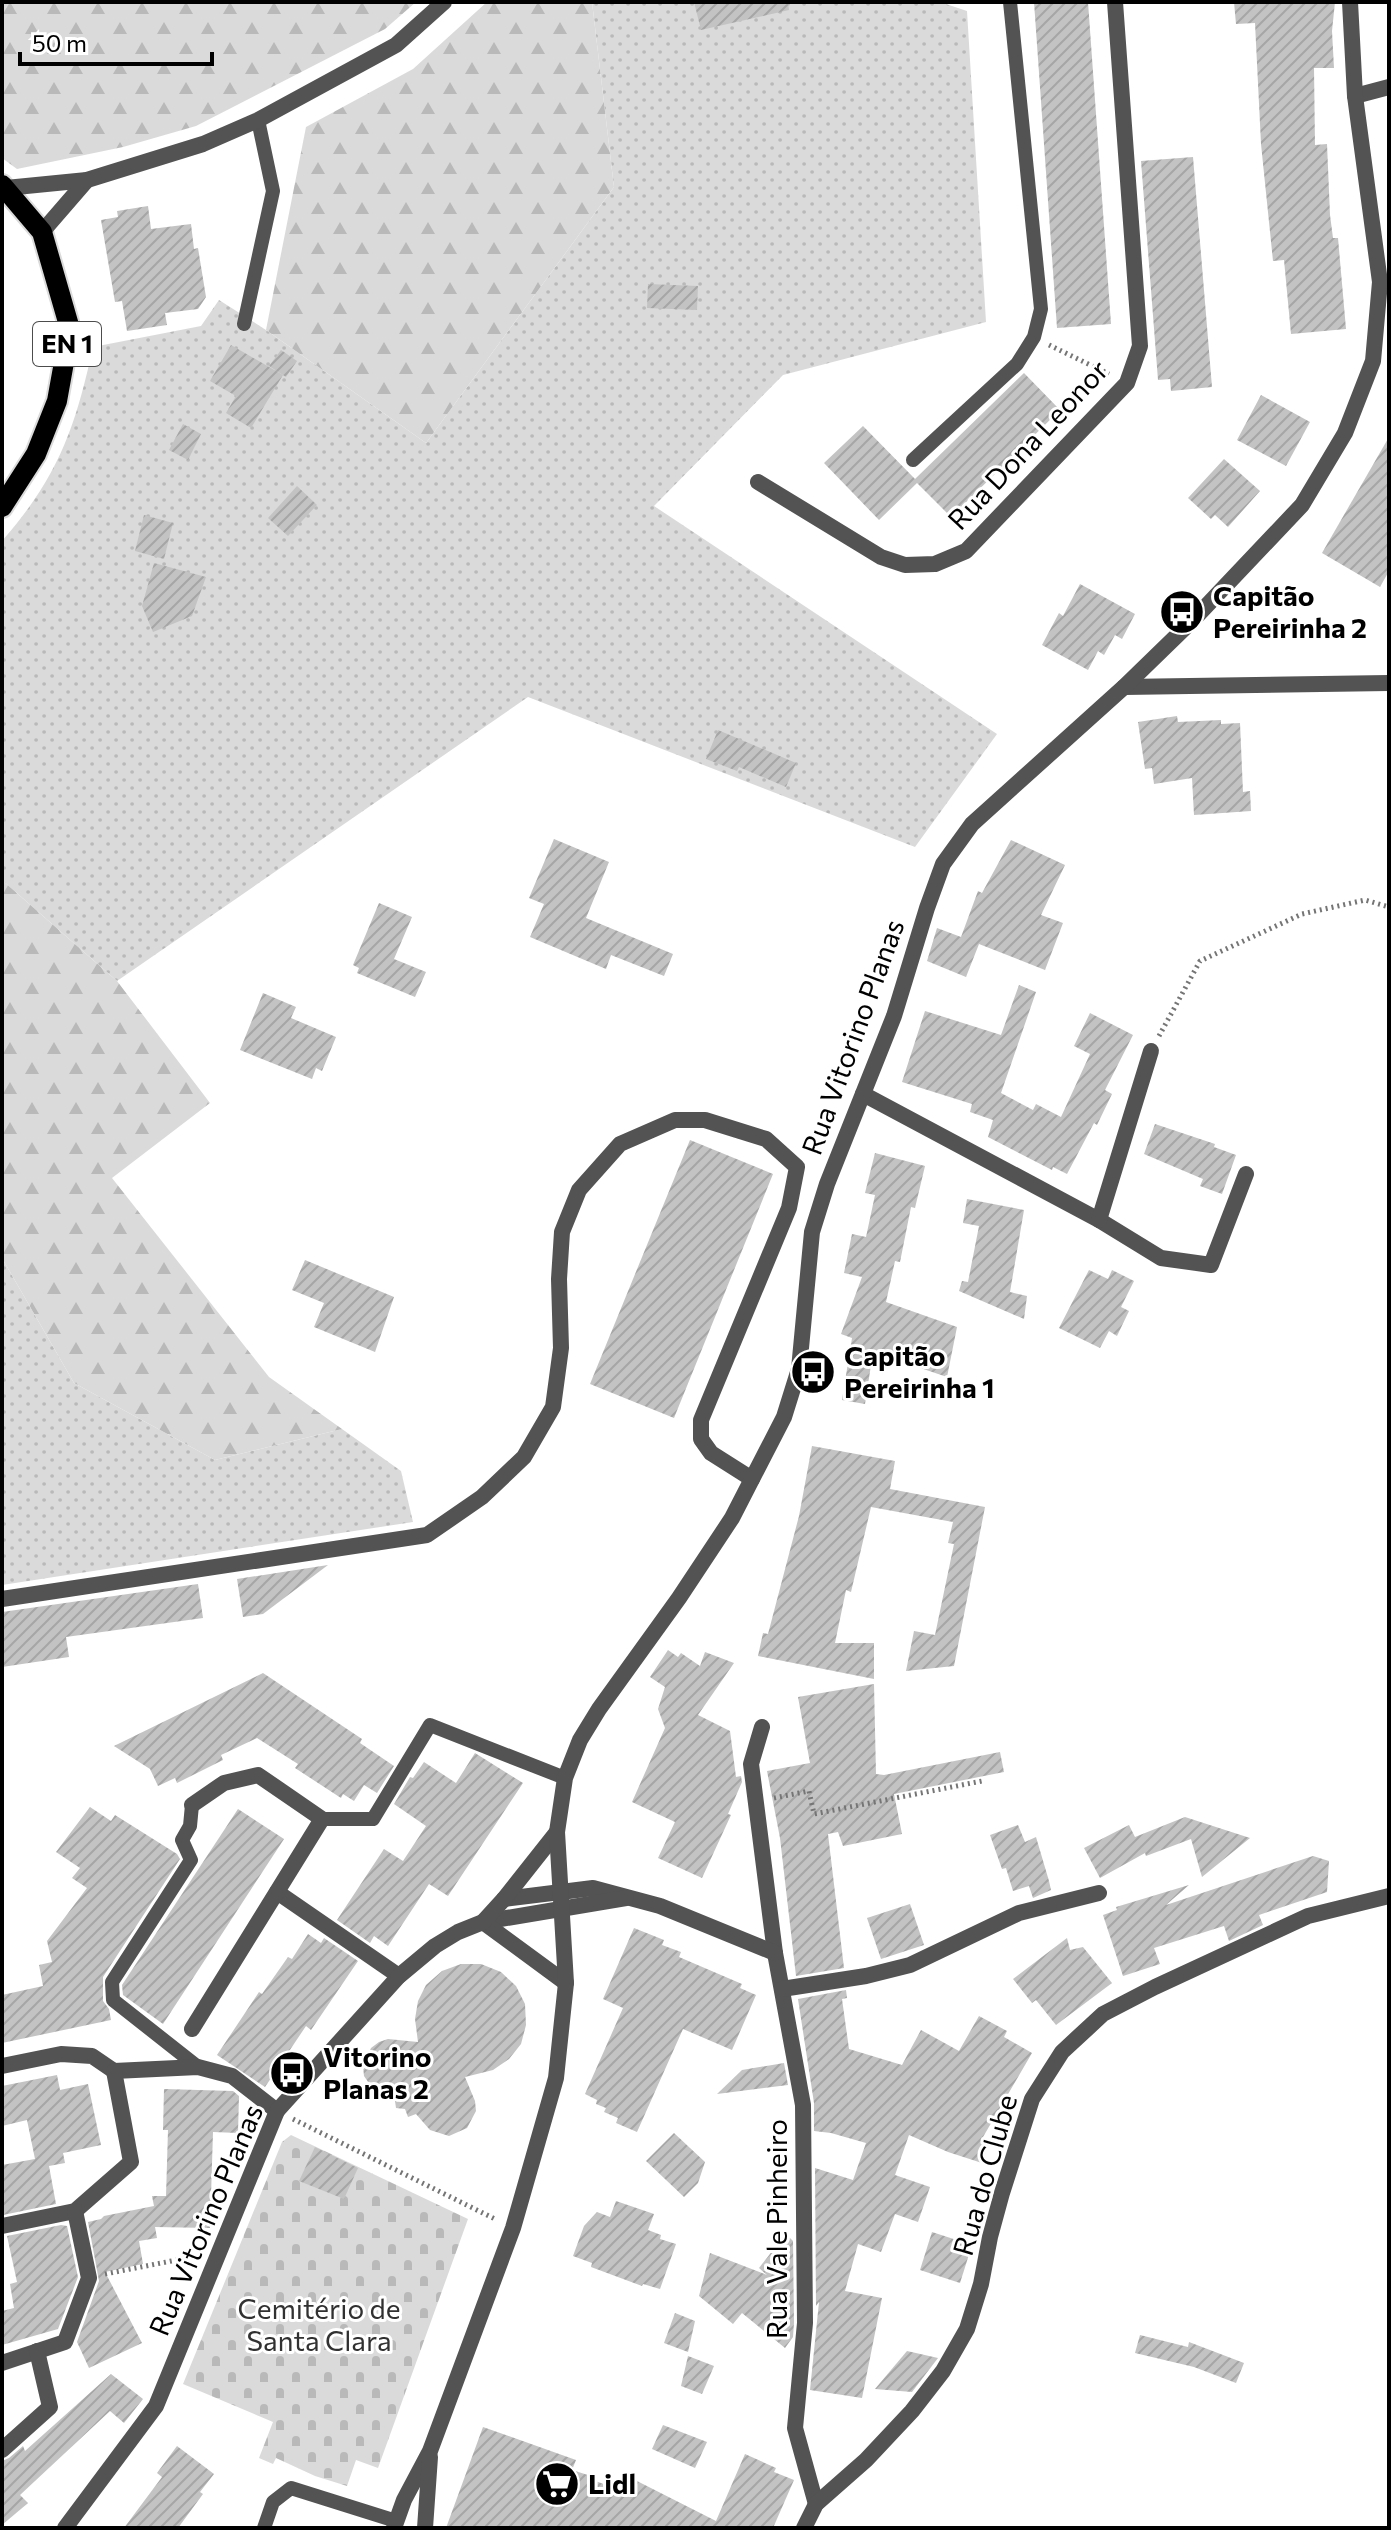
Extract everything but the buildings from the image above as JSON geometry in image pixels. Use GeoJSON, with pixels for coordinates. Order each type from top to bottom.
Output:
{"type":"FeatureCollection","features":[{"type":"Feature","properties":{"kind":"main road","name":"EN 1"},"geometry":{"type":"LineString","coordinates":[[2,507],[36,454],[57,401],[70,329],[42,232],[4,186]]}},
{"type":"Feature","properties":{"kind":"street"},"geometry":{"type":"LineString","coordinates":[[4,186],[87,180],[203,144],[258,120],[396,45],[444,2]]}},
{"type":"Feature","properties":{"kind":"street","name":"Rua Dona Leonor"},"geometry":{"type":"LineString","coordinates":[[758,482],[881,557],[905,565],[935,564],[966,551],[1127,383],[1140,346],[1115,2]]}},
{"type":"Feature","properties":{"kind":"street","name":"Rua Vitorino Planas"},"geometry":{"type":"LineString","coordinates":[[430,2451],[513,2228],[556,2078],[566,1983],[557,1832],[565,1778],[580,1740],[599,1709],[732,1518],[784,1417],[799,1369],[812,1232],[827,1184],[894,1016],[943,864],[972,824],[1124,687],[1194,619],[1302,505],[1345,433],[1381,361],[1380,282],[1355,96],[1350,2]]}},
{"type":"Feature","properties":{"kind":"street"},"geometry":{"type":"LineString","coordinates":[[1355,96],[1389,87]]}},
{"type":"Feature","properties":{"kind":"street"},"geometry":{"type":"LineString","coordinates":[[42,232],[87,180]]}},
{"type":"Feature","properties":{"kind":"street"},"geometry":{"type":"LineString","coordinates":[[1124,687],[1389,683]]}},
{"type":"Feature","properties":{"kind":"street"},"geometry":{"type":"LineString","coordinates":[[1099,1220],[1151,1051]]}},
{"type":"Feature","properties":{"kind":"street"},"geometry":{"type":"LineString","coordinates":[[863,1094],[1099,1220],[1161,1258],[1211,1265],[1246,1174]]}},
{"type":"Feature","properties":{"kind":"street"},"geometry":{"type":"LineString","coordinates":[[2,1599],[427,1535],[482,1497],[524,1457],[553,1407],[561,1348],[559,1279],[562,1232],[579,1190],[620,1144],[675,1120],[705,1120],[766,1139],[797,1167],[789,1208],[701,1420],[701,1439],[711,1453],[752,1479]]}},
{"type":"Feature","properties":{"kind":"street","name":"Rua Vale Pinheiro"},"geometry":{"type":"LineString","coordinates":[[762,1727],[751,1764],[775,1953],[803,2105],[805,2323],[795,2428],[816,2504]]}},
{"type":"Feature","properties":{"kind":"street"},"geometry":{"type":"LineString","coordinates":[[192,1805],[224,1783],[258,1775],[322,1819],[192,2029]]}},
{"type":"Feature","properties":{"kind":"street","name":"Rua Vitorino Planas"},"geometry":{"type":"LineString","coordinates":[[65,2528],[156,2406],[277,2111],[399,1976],[435,1946],[483,1922],[557,1832]]}},
{"type":"Feature","properties":{"kind":"street"},"geometry":{"type":"LineString","coordinates":[[504,1899],[593,1888],[660,1906],[775,1953]]}},
{"type":"Feature","properties":{"kind":"street"},"geometry":{"type":"LineString","coordinates":[[277,1892],[399,1976]]}},
{"type":"Feature","properties":{"kind":"street"},"geometry":{"type":"LineString","coordinates":[[782,1989],[866,1976],[910,1965],[1019,1913],[1099,1893]]}},
{"type":"Feature","properties":{"kind":"street","name":"Rua do Clube"},"geometry":{"type":"LineString","coordinates":[[804,2528],[816,2504],[866,2460],[912,2411],[943,2371],[967,2329],[1002,2193],[1032,2099],[1062,2052],[1103,2014],[1155,1987],[1308,1916],[1389,1896]]}},
{"type":"Feature","properties":{"kind":"street"},"geometry":{"type":"LineString","coordinates":[[483,1922],[627,1898]]}},
{"type":"Feature","properties":{"kind":"street"},"geometry":{"type":"LineString","coordinates":[[483,1922],[566,1983]]}},
{"type":"Feature","properties":{"kind":"street"},"geometry":{"type":"LineString","coordinates":[[2,2066],[61,2054],[92,2056],[114,2071],[198,2067],[232,2076],[277,2111]]}},
{"type":"Feature","properties":{"kind":"street"},"geometry":{"type":"LineString","coordinates":[[2,2226],[75,2211],[131,2162],[114,2071]]}},
{"type":"Feature","properties":{"kind":"street"},"geometry":{"type":"LineString","coordinates":[[2,2363],[65,2342],[89,2278],[75,2211]]}},
{"type":"Feature","properties":{"kind":"street"},"geometry":{"type":"LineString","coordinates":[[2,2450],[50,2407],[37,2351]]}},
{"type":"Feature","properties":{"kind":"street"},"geometry":{"type":"LineString","coordinates":[[395,2525],[404,2500],[430,2451]]}},
{"type":"Feature","properties":{"kind":"street"},"geometry":{"type":"LineString","coordinates":[[425,2528],[430,2451]]}},
{"type":"Feature","properties":{"kind":"lane"},"geometry":{"type":"LineString","coordinates":[[913,460],[1017,364],[1034,337],[1041,309],[1010,2]]}},
{"type":"Feature","properties":{"kind":"lane"},"geometry":{"type":"LineString","coordinates":[[244,324],[273,191],[258,120]]}},
{"type":"Feature","properties":{"kind":"lane"},"geometry":{"type":"LineString","coordinates":[[322,1819],[373,1819],[430,1725],[565,1778]]}},
{"type":"Feature","properties":{"kind":"lane"},"geometry":{"type":"LineString","coordinates":[[192,1805],[190,1826],[182,1840],[191,1860],[112,1982],[113,2000],[198,2067]]}},
{"type":"Feature","properties":{"kind":"lane"},"geometry":{"type":"LineString","coordinates":[[264,2528],[273,2502],[291,2488],[395,2525]]}},
{"type":"Feature","properties":{"kind":"path"},"geometry":{"type":"LineString","coordinates":[[1043,342],[1093,366]]}},
{"type":"Feature","properties":{"kind":"path"},"geometry":{"type":"LineString","coordinates":[[1151,1051],[1200,961],[1302,914],[1365,900],[1389,907]]}},
{"type":"Feature","properties":{"kind":"path"},"geometry":{"type":"LineString","coordinates":[[756,1802],[809,1791],[814,1814],[982,1781]]}},
{"type":"Feature","properties":{"kind":"path"},"geometry":{"type":"LineString","coordinates":[[277,2111],[513,2228]]}},
{"type":"Feature","properties":{"kind":"path"},"geometry":{"type":"LineString","coordinates":[[89,2278],[218,2252]]}},
{"type":"Feature","properties":{"kind":"green space"},"geometry":{"type":"Polygon","coordinates":[[[2,2],[416,2],[385,29],[196,126],[123,147],[17,169],[2,158],[2,2]]]}},
{"type":"Feature","properties":{"kind":"green space"},"geometry":{"type":"Polygon","coordinates":[[[487,2],[592,2],[614,187],[426,443],[266,330],[306,127],[413,69],[487,2]]]}},
{"type":"Feature","properties":{"kind":"green space"},"geometry":{"type":"Polygon","coordinates":[[[592,2],[940,2],[967,11],[986,322],[783,375],[654,506],[997,734],[915,847],[528,697],[117,981],[2,880],[2,541],[37,495],[62,451],[79,403],[93,347],[201,326],[219,300],[426,443],[614,187],[592,2]]]}},
{"type":"Feature","properties":{"kind":"green space"},"geometry":{"type":"Polygon","coordinates":[[[2,880],[117,981],[210,1103],[112,1178],[269,1377],[342,1429],[215,1460],[74,1383],[2,1258],[2,880]]]}},
{"type":"Feature","properties":{"kind":"green space"},"geometry":{"type":"Polygon","coordinates":[[[2,1258],[74,1383],[215,1460],[342,1429],[401,1471],[413,1522],[2,1585],[2,1258]]]}},
{"type":"Feature","properties":{"kind":"green space","name":"Cemitério de Santa Clara"},"geometry":{"type":"Polygon","coordinates":[[[291,2135],[468,2219],[378,2468],[356,2460],[347,2486],[315,2476],[276,2458],[273,2464],[259,2458],[273,2422],[183,2384],[282,2142],[291,2135]]]}},
{"type":"Feature","properties":{"kind":"place","name":"Capitão Pereirinha 2"},"geometry":{"type":"Point","coordinates":[1182,612]}},
{"type":"Feature","properties":{"kind":"place","name":"Capitão Pereirinha 1"},"geometry":{"type":"Point","coordinates":[813,1372]}},
{"type":"Feature","properties":{"kind":"place","name":"Vitorino Planas 2"},"geometry":{"type":"Point","coordinates":[292,2073]}},
{"type":"Feature","properties":{"kind":"place","name":"Lidl"},"geometry":{"type":"Point","coordinates":[557,2484]}}]}
